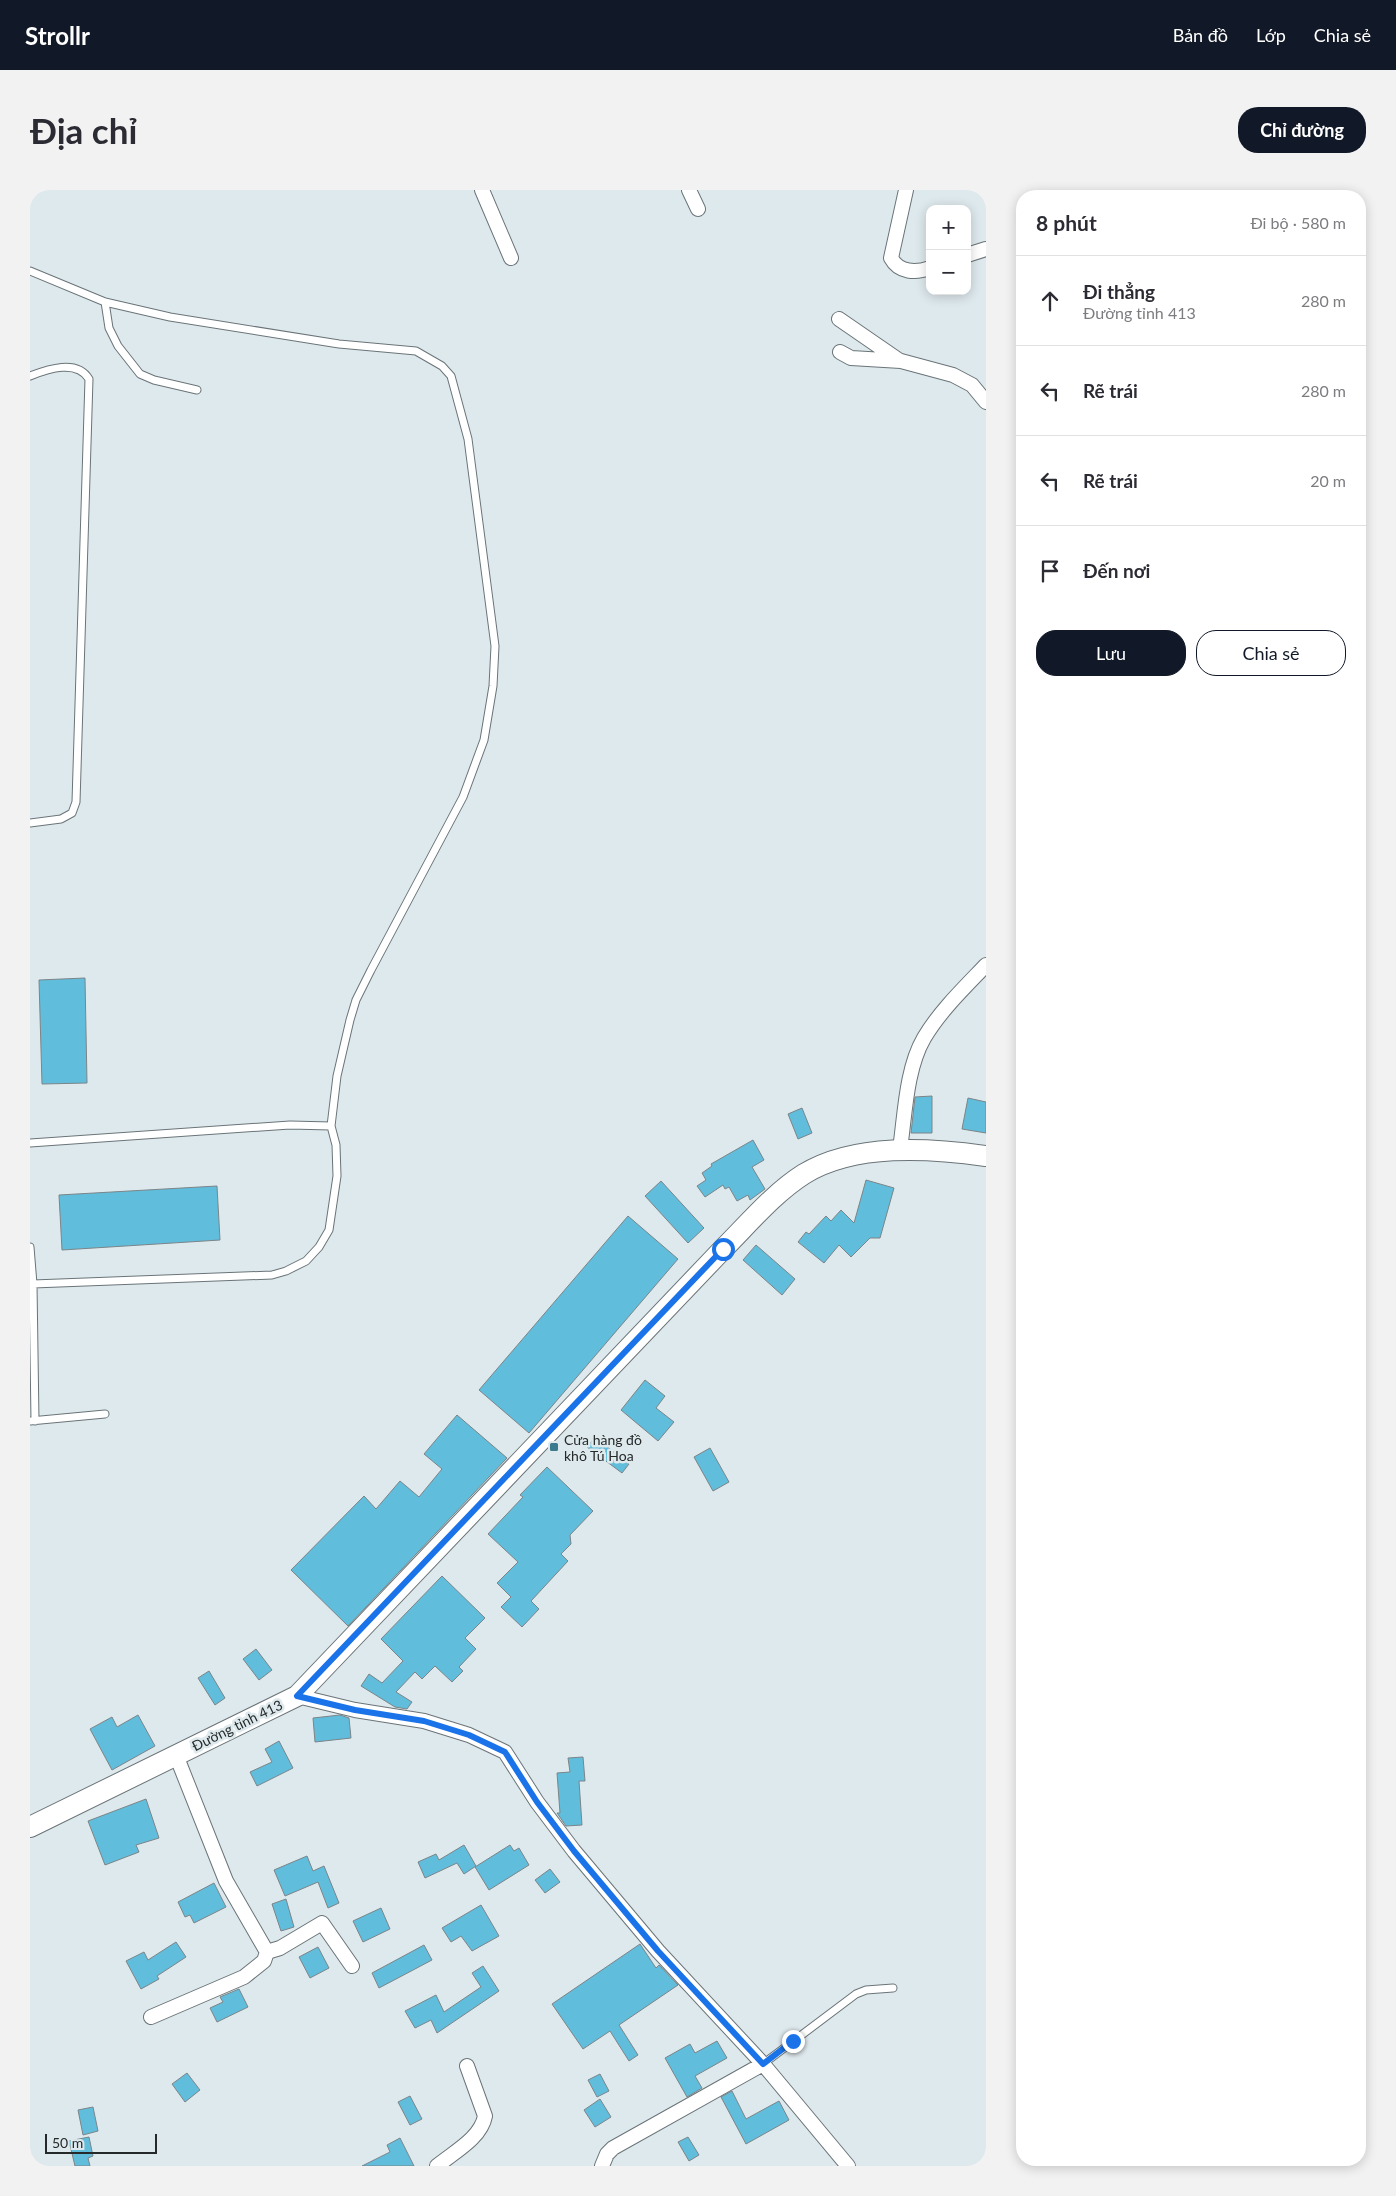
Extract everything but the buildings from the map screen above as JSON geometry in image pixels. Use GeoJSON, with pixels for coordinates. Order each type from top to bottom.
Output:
{"type":"FeatureCollection","features":[{"type":"Feature","properties":{"kind":"main road","name":"Đường tỉnh 413"},"geometry":{"type":"LineString","coordinates":[[30,1827],[297,1696],[578,1403],[649,1326],[776,1196],[804,1174],[836,1159],[900,1149],[986,1156]]}},
{"type":"Feature","properties":{"kind":"street"},"geometry":{"type":"LineString","coordinates":[[482,190],[511,258]]}},
{"type":"Feature","properties":{"kind":"street"},"geometry":{"type":"LineString","coordinates":[[689,190],[698,209]]}},
{"type":"Feature","properties":{"kind":"street"},"geometry":{"type":"LineString","coordinates":[[906,190],[891,258],[894,264],[903,270],[912,272],[926,269]]}},
{"type":"Feature","properties":{"kind":"street"},"geometry":{"type":"LineString","coordinates":[[971,254],[986,249]]}},
{"type":"Feature","properties":{"kind":"street"},"geometry":{"type":"LineString","coordinates":[[839,319],[874,341],[900,361]]}},
{"type":"Feature","properties":{"kind":"street"},"geometry":{"type":"LineString","coordinates":[[840,352],[851,358],[900,361],[953,375],[972,385],[986,402]]}},
{"type":"Feature","properties":{"kind":"street"},"geometry":{"type":"LineString","coordinates":[[900,1149],[909,1079],[924,1039],[948,1006],[986,965]]}},
{"type":"Feature","properties":{"kind":"street"},"geometry":{"type":"LineString","coordinates":[[976,976],[986,986]]}},
{"type":"Feature","properties":{"kind":"street"},"geometry":{"type":"LineString","coordinates":[[297,1696],[355,1710],[424,1721],[469,1735],[505,1752],[537,1802],[574,1851],[658,1951],[763,2064],[848,2166]]}},
{"type":"Feature","properties":{"kind":"street"},"geometry":{"type":"LineString","coordinates":[[151,2017],[244,1977],[264,1961],[267,1952],[226,1881],[176,1755]]}},
{"type":"Feature","properties":{"kind":"street"},"geometry":{"type":"LineString","coordinates":[[267,1952],[280,1948],[322,1923],[352,1966]]}},
{"type":"Feature","properties":{"kind":"street"},"geometry":{"type":"LineString","coordinates":[[602,2166],[607,2154],[613,2148],[763,2064]]}},
{"type":"Feature","properties":{"kind":"street"},"geometry":{"type":"LineString","coordinates":[[437,2166],[479,2131],[484,2122],[485,2116],[467,2066]]}},
{"type":"Feature","properties":{"kind":"lane"},"geometry":{"type":"LineString","coordinates":[[30,271],[106,302],[170,318],[339,344],[416,351],[442,366],[451,376],[468,439],[495,646],[493,686],[484,740],[463,797],[433,857],[401,911],[356,1000],[337,1076],[331,1126],[336,1145],[338,1176],[329,1230],[319,1247],[306,1260],[286,1271],[272,1275],[33,1284]]}},
{"type":"Feature","properties":{"kind":"lane"},"geometry":{"type":"LineString","coordinates":[[106,302],[107,316],[114,336],[140,374],[154,380],[196,390]]}},
{"type":"Feature","properties":{"kind":"lane"},"geometry":{"type":"LineString","coordinates":[[30,376],[49,369],[76,368],[85,371],[89,379],[76,802],[72,813],[61,819],[30,823]]}},
{"type":"Feature","properties":{"kind":"lane"},"geometry":{"type":"LineString","coordinates":[[30,1143],[290,1125],[331,1126]]}},
{"type":"Feature","properties":{"kind":"lane"},"geometry":{"type":"LineString","coordinates":[[30,1246],[33,1284],[32,1421],[105,1414]]}},
{"type":"Feature","properties":{"kind":"lane"},"geometry":{"type":"LineString","coordinates":[[763,2064],[856,1994],[866,1990],[893,1988]]}},
{"type":"Feature","properties":{"kind":"place","name":"Cửa hàng đồ khô Tú Hoa"},"geometry":{"type":"Point","coordinates":[554,1447]}},
{"type":"Feature","properties":{"kind":"route"},"geometry":{"type":"LineString","coordinates":[[723,1249],[297,1696],[355,1710],[424,1721],[469,1735],[494,1745],[505,1752],[537,1802],[574,1851],[658,1951],[763,2064],[793,2041]]}}]}
